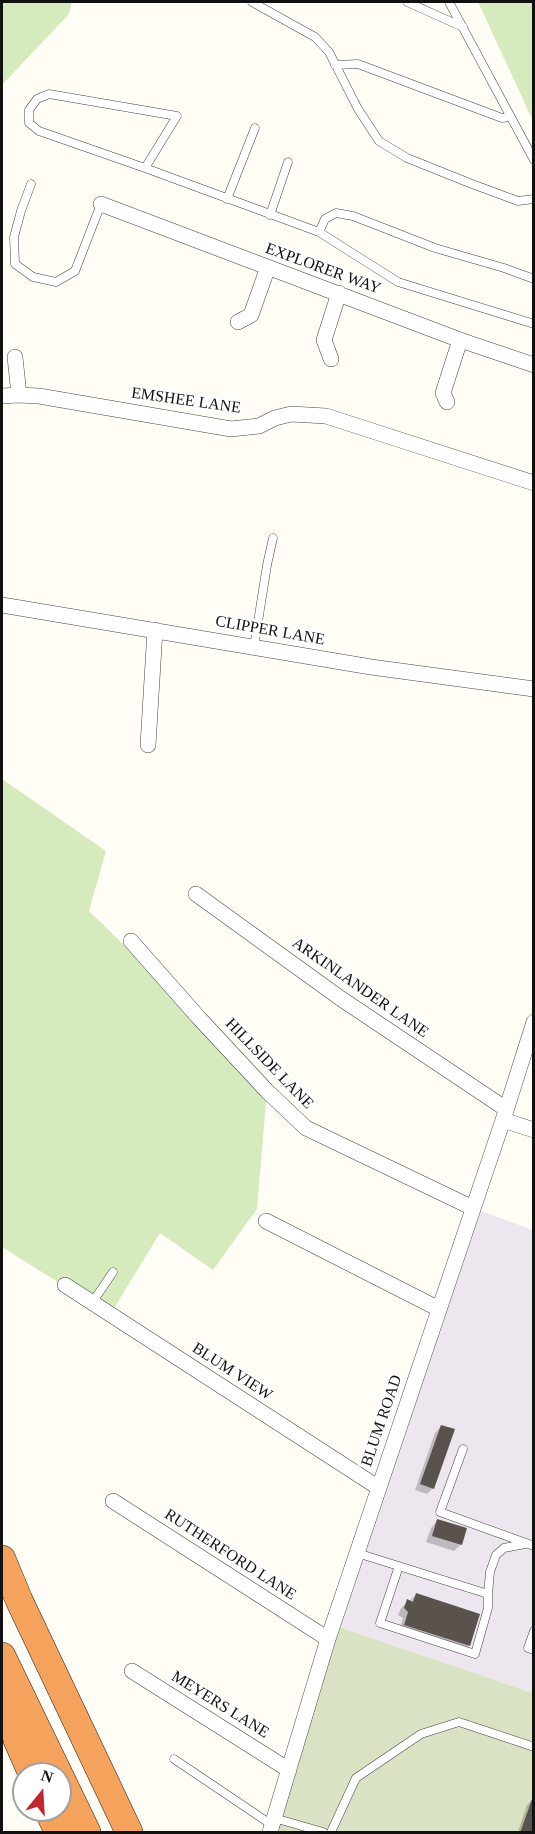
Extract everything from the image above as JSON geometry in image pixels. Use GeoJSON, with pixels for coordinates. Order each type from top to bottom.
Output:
{"type":"FeatureCollection","features":[{"type":"Feature","properties":{"kind":"highway"},"geometry":{"type":"LineString","coordinates":[[2,1559],[19,1600],[129,1833]]}},
{"type":"Feature","properties":{"kind":"highway"},"geometry":{"type":"LineString","coordinates":[[2,1656],[53,1762]]}},
{"type":"Feature","properties":{"kind":"highway"},"geometry":{"type":"LineString","coordinates":[[2,1666],[17,1740],[27,1762]]}},
{"type":"Feature","properties":{"kind":"highway"},"geometry":{"type":"LineString","coordinates":[[72,1802],[87,1833]]}},
{"type":"Feature","properties":{"kind":"street","name":"EXPLORER WAY"},"geometry":{"type":"LineString","coordinates":[[101,204],[460,340],[534,365]]}},
{"type":"Feature","properties":{"kind":"street"},"geometry":{"type":"LineString","coordinates":[[238,322],[251,315],[268,267]]}},
{"type":"Feature","properties":{"kind":"street"},"geometry":{"type":"LineString","coordinates":[[331,359],[324,340],[339,293]]}},
{"type":"Feature","properties":{"kind":"street"},"geometry":{"type":"LineString","coordinates":[[447,402],[443,393],[460,340]]}},
{"type":"Feature","properties":{"kind":"street"},"geometry":{"type":"LineString","coordinates":[[15,357],[19,395]]}},
{"type":"Feature","properties":{"kind":"street","name":"EMSHEE LANE"},"geometry":{"type":"LineString","coordinates":[[2,396],[50,398],[231,429],[259,426],[275,418],[291,414],[326,416],[534,483]]}},
{"type":"Feature","properties":{"kind":"street","name":"CLIPPER LANE"},"geometry":{"type":"LineString","coordinates":[[2,605],[371,667],[534,689]]}},
{"type":"Feature","properties":{"kind":"street"},"geometry":{"type":"LineString","coordinates":[[148,745],[155,630]]}},
{"type":"Feature","properties":{"kind":"street","name":"ARKINLANDER LANE"},"geometry":{"type":"LineString","coordinates":[[196,894],[504,1114],[534,1130]]}},
{"type":"Feature","properties":{"kind":"street","name":"HILLSIDE LANE"},"geometry":{"type":"LineString","coordinates":[[131,941],[267,1091],[306,1128],[473,1208]]}},
{"type":"Feature","properties":{"kind":"street","name":"BLUM ROAD"},"geometry":{"type":"LineString","coordinates":[[272,1825],[328,1639],[534,1022]]}},
{"type":"Feature","properties":{"kind":"street"},"geometry":{"type":"LineString","coordinates":[[266,1221],[439,1309]]}},
{"type":"Feature","properties":{"kind":"street","name":"BLUM VIEW"},"geometry":{"type":"LineString","coordinates":[[65,1285],[379,1488]]}},
{"type":"Feature","properties":{"kind":"street","name":"RUTHERFORD LANE"},"geometry":{"type":"LineString","coordinates":[[113,1501],[328,1639]]}},
{"type":"Feature","properties":{"kind":"street","name":"MEYERS LANE"},"geometry":{"type":"LineString","coordinates":[[132,1671],[289,1770]]}},
{"type":"Feature","properties":{"kind":"lane"},"geometry":{"type":"LineString","coordinates":[[252,2],[315,37],[329,52],[358,109],[379,141],[407,158],[472,184],[518,201],[534,199]]}},
{"type":"Feature","properties":{"kind":"lane"},"geometry":{"type":"LineString","coordinates":[[407,2],[463,27]]}},
{"type":"Feature","properties":{"kind":"lane"},"geometry":{"type":"LineString","coordinates":[[449,2],[534,159]]}},
{"type":"Feature","properties":{"kind":"lane"},"geometry":{"type":"LineString","coordinates":[[335,65],[358,64],[502,118],[510,117]]}},
{"type":"Feature","properties":{"kind":"lane"},"geometry":{"type":"LineString","coordinates":[[145,168],[177,116],[49,94],[37,99],[29,110],[29,123],[39,131],[319,232],[398,282],[534,324]]}},
{"type":"Feature","properties":{"kind":"lane"},"geometry":{"type":"LineString","coordinates":[[227,199],[255,128]]}},
{"type":"Feature","properties":{"kind":"lane"},"geometry":{"type":"LineString","coordinates":[[270,215],[288,162]]}},
{"type":"Feature","properties":{"kind":"lane"},"geometry":{"type":"LineString","coordinates":[[31,184],[14,237],[15,264],[33,277],[56,282],[75,271],[101,204]]}},
{"type":"Feature","properties":{"kind":"lane"},"geometry":{"type":"LineString","coordinates":[[319,232],[325,219],[336,213],[353,216],[435,248],[534,279]]}},
{"type":"Feature","properties":{"kind":"lane"},"geometry":{"type":"LineString","coordinates":[[254,647],[273,538]]}},
{"type":"Feature","properties":{"kind":"lane"},"geometry":{"type":"LineString","coordinates":[[92,1303],[113,1272]]}},
{"type":"Feature","properties":{"kind":"lane"},"geometry":{"type":"LineString","coordinates":[[463,1449],[440,1512],[530,1545]]}},
{"type":"Feature","properties":{"kind":"lane"},"geometry":{"type":"LineString","coordinates":[[399,1566],[380,1623],[475,1654],[488,1608],[490,1572],[496,1555],[504,1548],[530,1545]]}},
{"type":"Feature","properties":{"kind":"lane"},"geometry":{"type":"LineString","coordinates":[[357,1553],[488,1594]]}},
{"type":"Feature","properties":{"kind":"lane"},"geometry":{"type":"LineString","coordinates":[[534,1631],[528,1648],[534,1650]]}},
{"type":"Feature","properties":{"kind":"lane"},"geometry":{"type":"LineString","coordinates":[[331,1833],[356,1778],[421,1734],[459,1722],[534,1747]]}},
{"type":"Feature","properties":{"kind":"lane"},"geometry":{"type":"LineString","coordinates":[[174,1759],[272,1825],[323,1833]]}},
{"type":"Feature","properties":{"kind":"shaded area"},"geometry":{"type":"Polygon","coordinates":[[[473,1208],[533,1230],[533,1693],[333,1625],[473,1208]]]}},
{"type":"Feature","properties":{"kind":"green space"},"geometry":{"type":"Polygon","coordinates":[[[2,2],[72,2],[69,14],[2,85],[2,2]]]}},
{"type":"Feature","properties":{"kind":"green space"},"geometry":{"type":"Polygon","coordinates":[[[478,2],[533,2],[533,121],[478,2]]]}},
{"type":"Feature","properties":{"kind":"green space"},"geometry":{"type":"Polygon","coordinates":[[[2,779],[106,851],[89,911],[199,1018],[267,1091],[257,1209],[213,1270],[160,1233],[110,1315],[2,1247],[2,779]]]}},
{"type":"Feature","properties":{"kind":"green space"},"geometry":{"type":"Polygon","coordinates":[[[333,1625],[533,1693],[533,1832],[270,1832],[333,1625]]]}},
{"type":"Feature","properties":{"kind":"building"},"geometry":{"type":"Polygon","coordinates":[[[441,1425],[455,1429],[434,1489],[420,1484],[441,1425]]]}},
{"type":"Feature","properties":{"kind":"building"},"geometry":{"type":"Polygon","coordinates":[[[437,1519],[467,1528],[462,1545],[432,1536],[437,1519]]]}},
{"type":"Feature","properties":{"kind":"building"},"geometry":{"type":"Polygon","coordinates":[[[416,1593],[480,1614],[470,1646],[404,1625],[408,1612],[404,1608],[407,1599],[413,1602],[416,1593]]]}},
{"type":"Feature","properties":{"kind":"building"},"geometry":{"type":"Polygon","coordinates":[[[532,1799],[534,1799],[534,1833],[520,1833],[532,1799]]]}}]}
